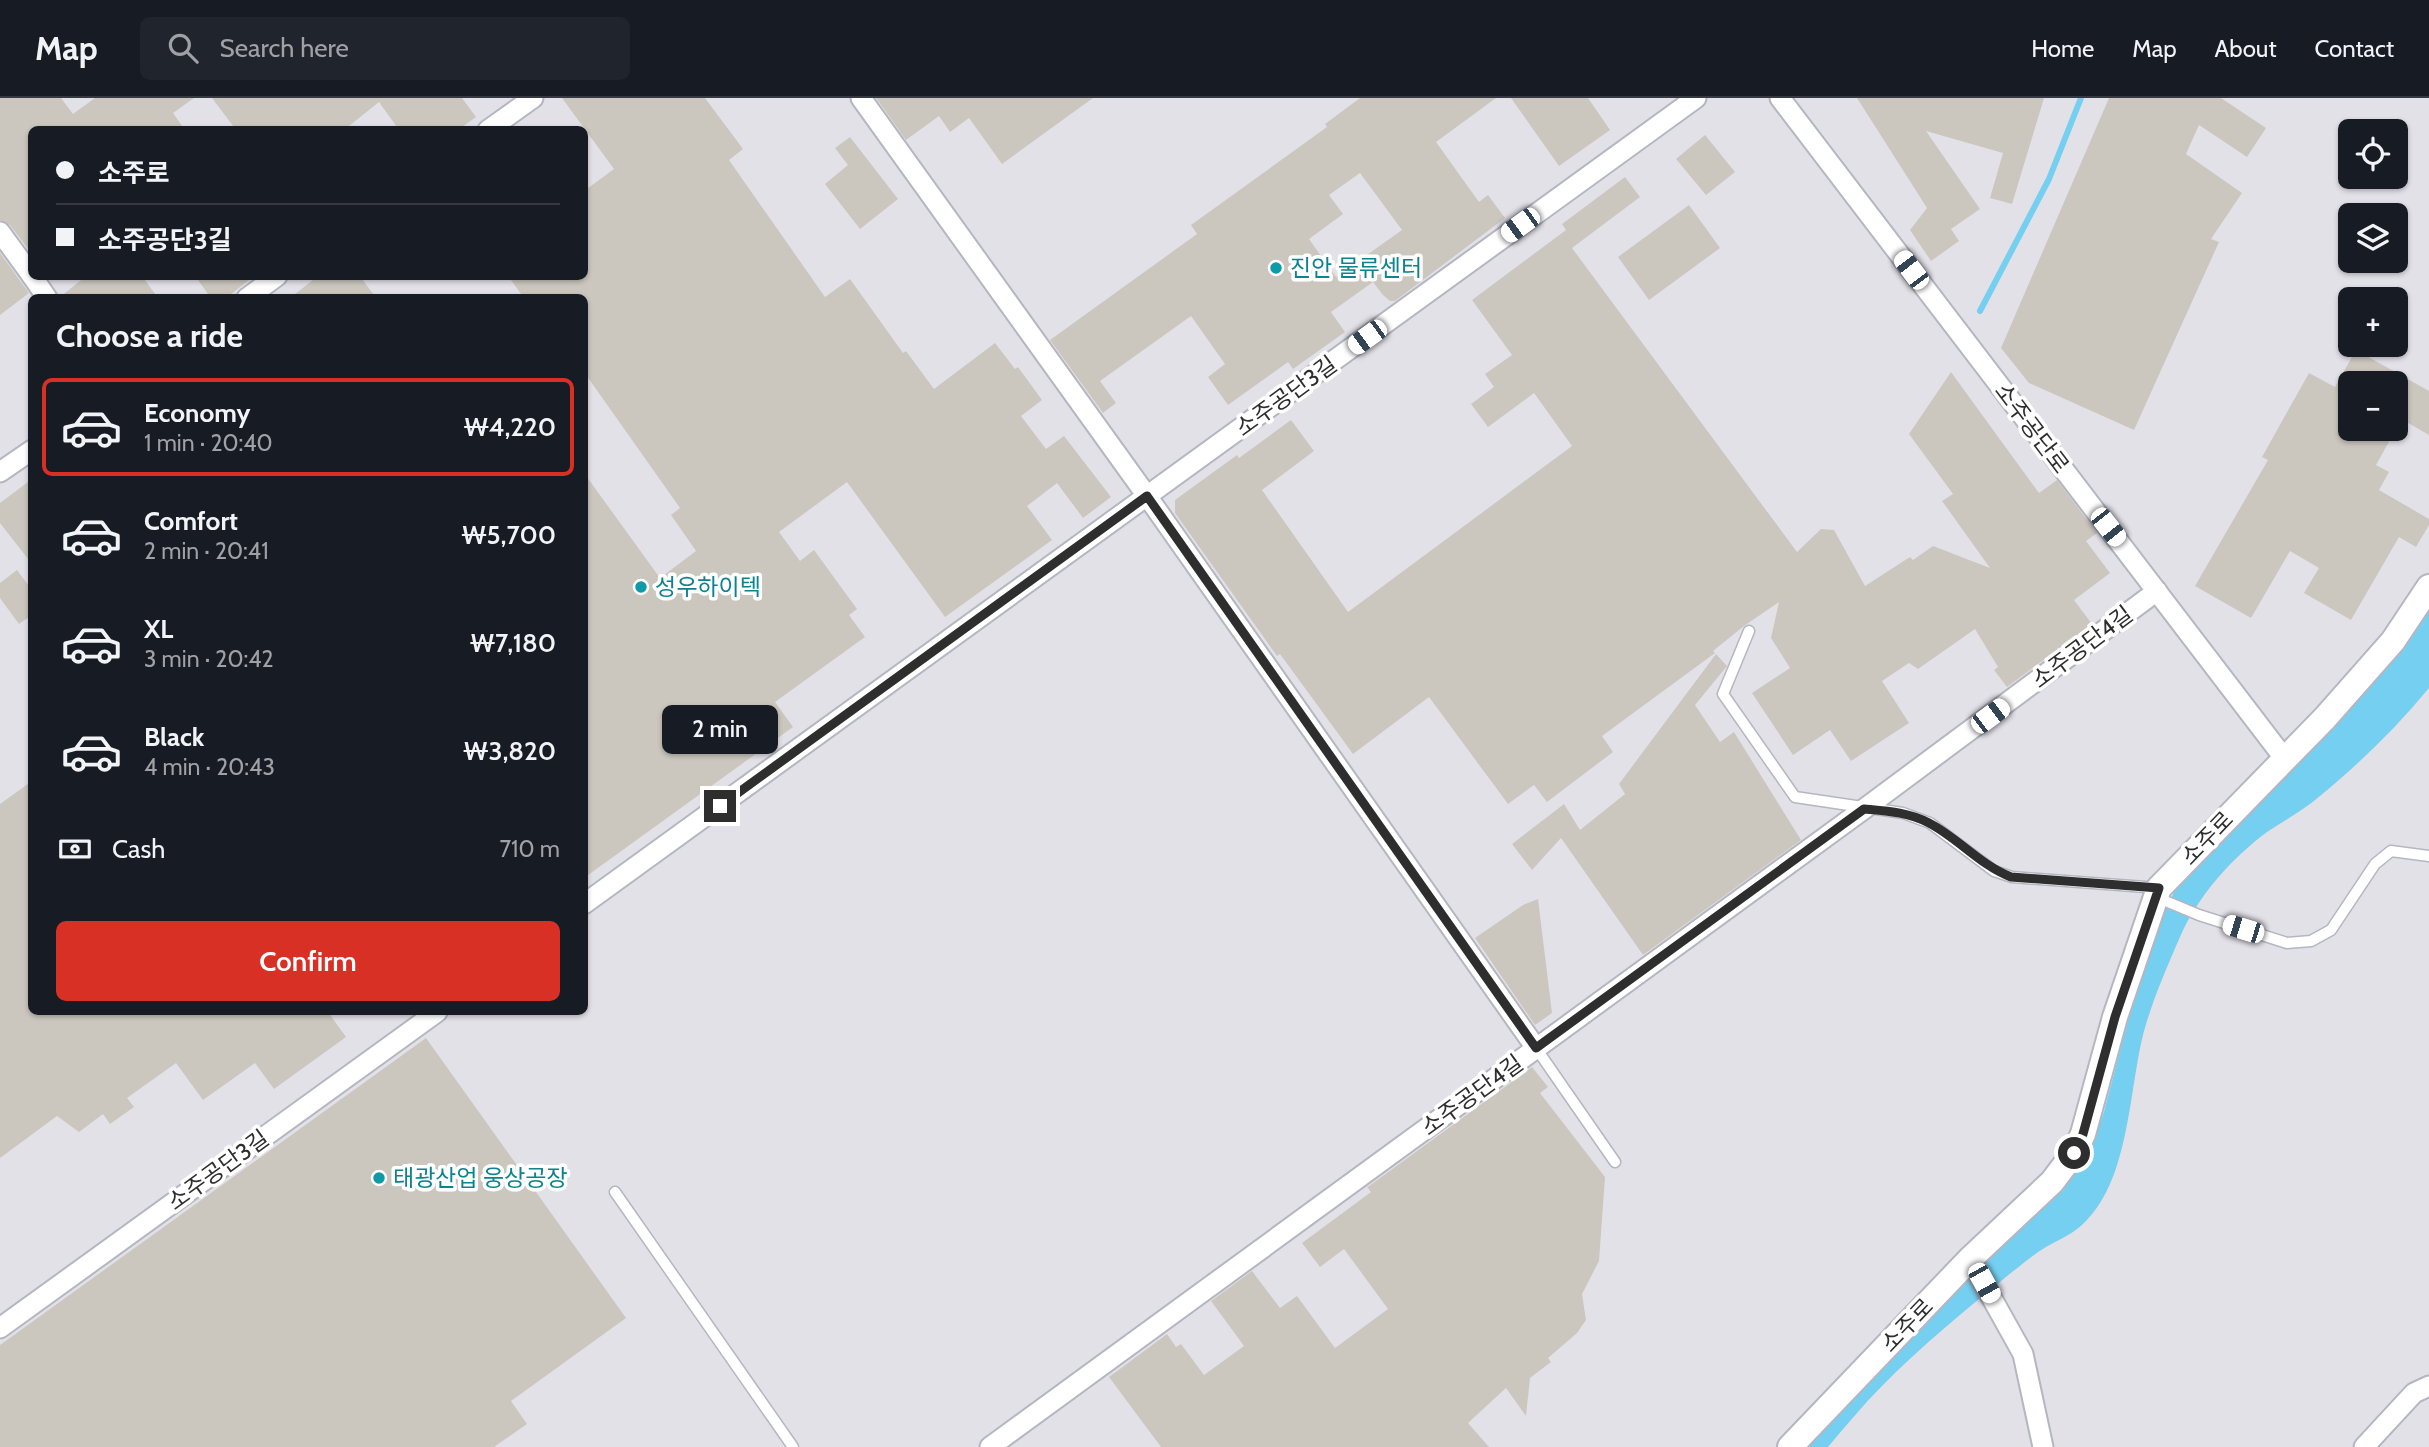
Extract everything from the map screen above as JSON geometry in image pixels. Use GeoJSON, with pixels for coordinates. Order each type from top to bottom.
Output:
{"type":"FeatureCollection","features":[{"type":"Feature","properties":{"kind":"street"},"geometry":{"type":"LineString","coordinates":[[494,126],[533,98]]}},
{"type":"Feature","properties":{"kind":"street"},"geometry":{"type":"LineString","coordinates":[[860,98],[1147,496],[1536,1048]]}},
{"type":"Feature","properties":{"kind":"street","name":"소주공단3길"},"geometry":{"type":"LineString","coordinates":[[588,901],[1696,98]]}},
{"type":"Feature","properties":{"kind":"street","name":"소주공단로"},"geometry":{"type":"LineString","coordinates":[[1780,98],[2284,758]]}},
{"type":"Feature","properties":{"kind":"street"},"geometry":{"type":"LineString","coordinates":[[0,232],[28,270]]}},
{"type":"Feature","properties":{"kind":"street"},"geometry":{"type":"LineString","coordinates":[[252,294],[272,280]]}},
{"type":"Feature","properties":{"kind":"street"},"geometry":{"type":"LineString","coordinates":[[0,472],[28,453]]}},
{"type":"Feature","properties":{"kind":"street","name":"소주로"},"geometry":{"type":"LineString","coordinates":[[1790,1447],[1970,1259],[2052,1182],[2074,1153],[2083,1134],[2115,1017],[2159,888],[2325,718],[2393,641],[2429,587]]}},
{"type":"Feature","properties":{"kind":"street","name":"소주공단4길"},"geometry":{"type":"LineString","coordinates":[[990,1447],[2157,592]]}},
{"type":"Feature","properties":{"kind":"street","name":"소주공단3길"},"geometry":{"type":"LineString","coordinates":[[0,1328],[433,1015]]}},
{"type":"Feature","properties":{"kind":"street"},"geometry":{"type":"LineString","coordinates":[[1970,1259],[2023,1354],[2043,1447]]}},
{"type":"Feature","properties":{"kind":"street"},"geometry":{"type":"LineString","coordinates":[[2364,1447],[2414,1393],[2429,1386]]}},
{"type":"Feature","properties":{"kind":"lane"},"geometry":{"type":"LineString","coordinates":[[1749,631],[1723,694],[1795,797],[1903,813],[1930,823],[1994,870],[2011,877],[2159,888],[2163,900],[2199,915],[2287,943],[2311,941],[2331,930],[2375,864],[2391,851],[2429,856]]}},
{"type":"Feature","properties":{"kind":"lane"},"geometry":{"type":"LineString","coordinates":[[1536,1048],[1615,1162]]}},
{"type":"Feature","properties":{"kind":"lane"},"geometry":{"type":"LineString","coordinates":[[615,1192],[793,1447]]}},
{"type":"Feature","properties":{"kind":"shaded area"},"geometry":{"type":"Polygon","coordinates":[[[0,98],[2429,98],[2429,1447],[0,1447],[0,98]]]}},
{"type":"Feature","properties":{"kind":"water"},"geometry":{"type":"Polygon","coordinates":[[[2429,605],[2429,688],[2349,771],[2314,801],[2267,832],[2241,854],[2217,879],[2187,922],[2165,971],[2144,1031],[2120,1157],[2101,1203],[2077,1229],[2033,1256],[1928,1342],[1874,1394],[1828,1447],[1799,1447],[2075,1169],[2091,1146],[2104,1112],[2152,937],[2183,874],[2429,605]]]}},
{"type":"Feature","properties":{"kind":"building"},"geometry":{"type":"Polygon","coordinates":[[[0,98],[61,98],[73,114],[95,98],[194,98],[173,113],[182,126],[28,126],[28,249],[10,225],[0,220],[0,98]]]}},
{"type":"Feature","properties":{"kind":"building"},"geometry":{"type":"Polygon","coordinates":[[[212,98],[462,98],[476,117],[464,126],[396,126],[379,102],[349,126],[233,126],[212,98]]]}},
{"type":"Feature","properties":{"kind":"building"},"geometry":{"type":"Polygon","coordinates":[[[562,98],[705,98],[743,149],[729,160],[825,297],[850,279],[903,353],[906,351],[934,389],[995,343],[1015,369],[1018,367],[1042,400],[1021,416],[1046,449],[1064,436],[1111,497],[1083,518],[1057,483],[1027,506],[1052,540],[945,617],[847,482],[779,532],[800,561],[814,550],[857,609],[849,615],[865,637],[775,702],[793,727],[588,875],[588,479],[660,578],[696,551],[671,515],[680,508],[588,378],[588,294],[521,294],[511,280],[588,280],[588,188],[614,169],[588,134],[588,126],[583,126],[562,98]]]}},
{"type":"Feature","properties":{"kind":"building"},"geometry":{"type":"Polygon","coordinates":[[[876,98],[1093,98],[1002,164],[969,118],[950,132],[939,116],[906,140],[876,98]]]}},
{"type":"Feature","properties":{"kind":"building"},"geometry":{"type":"Polygon","coordinates":[[[1360,98],[1496,98],[1436,142],[1479,202],[1488,195],[1505,218],[1395,301],[1390,301],[1383,295],[1373,282],[1331,312],[1345,332],[1293,369],[1288,362],[1228,405],[1208,377],[1225,364],[1191,316],[1100,381],[1116,403],[1103,413],[1050,340],[1197,234],[1191,225],[1327,127],[1325,124],[1360,98]],[[1360,173],[1329,195],[1343,214],[1309,239],[1336,277],[1402,230],[1360,173]]]}},
{"type":"Feature","properties":{"kind":"building"},"geometry":{"type":"Polygon","coordinates":[[[1511,98],[1588,98],[1610,130],[1559,166],[1511,98]]]}},
{"type":"Feature","properties":{"kind":"building"},"geometry":{"type":"Polygon","coordinates":[[[1857,98],[2044,98],[2012,204],[1990,198],[2003,153],[1926,131],[1980,209],[1951,229],[1959,241],[1931,261],[1910,230],[1927,208],[1857,98]]]}},
{"type":"Feature","properties":{"kind":"building"},"geometry":{"type":"Polygon","coordinates":[[[2109,98],[2221,98],[2266,128],[2247,157],[2199,125],[2186,154],[2242,193],[2211,239],[2219,242],[2134,430],[2029,383],[2001,348],[2109,98]]]}},
{"type":"Feature","properties":{"kind":"building"},"geometry":{"type":"Polygon","coordinates":[[[1705,135],[1735,172],[1706,195],[1676,159],[1705,135]]]}},
{"type":"Feature","properties":{"kind":"building"},"geometry":{"type":"Polygon","coordinates":[[[850,137],[898,199],[860,229],[825,184],[848,165],[835,148],[850,137]]]}},
{"type":"Feature","properties":{"kind":"building"},"geometry":{"type":"Polygon","coordinates":[[[1625,177],[1640,197],[1572,248],[1797,552],[1821,529],[1834,530],[1865,586],[1910,557],[1913,560],[1933,546],[1990,568],[1942,501],[1953,494],[1909,434],[1951,372],[2039,493],[2057,480],[2097,533],[2086,541],[2110,573],[2074,600],[2092,624],[2007,687],[1994,670],[1998,667],[1975,629],[1918,669],[1909,663],[1882,681],[1909,723],[1851,761],[1830,730],[1793,755],[1752,693],[1790,668],[1771,638],[1779,602],[1602,736],[1613,752],[1547,802],[1534,785],[1508,804],[1429,697],[1353,754],[1280,654],[1277,656],[1175,513],[1175,500],[1291,420],[1314,451],[1262,490],[1348,612],[1572,446],[1534,393],[1488,427],[1471,404],[1494,387],[1485,374],[1512,355],[1472,300],[1566,230],[1562,224],[1625,177]]]}},
{"type":"Feature","properties":{"kind":"building"},"geometry":{"type":"Polygon","coordinates":[[[1689,205],[1720,248],[1649,300],[1618,257],[1689,205]]]}},
{"type":"Feature","properties":{"kind":"building"},"geometry":{"type":"Polygon","coordinates":[[[0,253],[29,293],[0,315],[0,253]]]}},
{"type":"Feature","properties":{"kind":"building"},"geometry":{"type":"Polygon","coordinates":[[[81,280],[145,280],[155,294],[64,294],[81,280]]]}},
{"type":"Feature","properties":{"kind":"building"},"geometry":{"type":"Polygon","coordinates":[[[198,280],[249,280],[231,294],[208,294],[198,280]]]}},
{"type":"Feature","properties":{"kind":"building"},"geometry":{"type":"Polygon","coordinates":[[[313,280],[363,280],[373,294],[295,294],[313,280]]]}},
{"type":"Feature","properties":{"kind":"building"},"geometry":{"type":"Polygon","coordinates":[[[2352,357],[2368,357],[2393,371],[2344,371],[2352,357]]]}},
{"type":"Feature","properties":{"kind":"building"},"geometry":{"type":"Polygon","coordinates":[[[2309,373],[2335,387],[2338,382],[2338,441],[2389,441],[2376,465],[2389,472],[2379,490],[2429,519],[2429,525],[2416,547],[2399,537],[2351,620],[2304,593],[2319,568],[2290,551],[2251,618],[2195,586],[2268,460],[2262,457],[2309,373]]]}},
{"type":"Feature","properties":{"kind":"building"},"geometry":{"type":"Polygon","coordinates":[[[2408,379],[2429,391],[2429,435],[2408,423],[2408,379]]]}},
{"type":"Feature","properties":{"kind":"building"},"geometry":{"type":"Polygon","coordinates":[[[28,482],[28,559],[0,523],[0,503],[28,482]]]}},
{"type":"Feature","properties":{"kind":"building"},"geometry":{"type":"Polygon","coordinates":[[[17,570],[28,585],[28,618],[19,624],[0,598],[0,583],[17,570]]]}},
{"type":"Feature","properties":{"kind":"building"},"geometry":{"type":"Polygon","coordinates":[[[1716,654],[1727,666],[1695,705],[1720,742],[1734,732],[1801,840],[1643,955],[1561,838],[1532,870],[1512,844],[1564,804],[1580,830],[1625,794],[1619,784],[1716,654]]]}},
{"type":"Feature","properties":{"kind":"building"},"geometry":{"type":"Polygon","coordinates":[[[28,784],[28,1015],[330,1015],[346,1037],[274,1089],[255,1063],[203,1100],[176,1063],[127,1098],[134,1107],[110,1124],[103,1114],[79,1132],[57,1116],[0,1158],[0,804],[28,784]]]}},
{"type":"Feature","properties":{"kind":"building"},"geometry":{"type":"Polygon","coordinates":[[[1538,899],[1552,1013],[1535,1025],[1475,938],[1523,905],[1538,899]]]}},
{"type":"Feature","properties":{"kind":"building","name":"태광산업 웅상공장"},"geometry":{"type":"Polygon","coordinates":[[[426,1038],[626,1318],[511,1401],[527,1424],[494,1447],[0,1447],[0,1345],[426,1038]]]}},
{"type":"Feature","properties":{"kind":"building"},"geometry":{"type":"Polygon","coordinates":[[[1532,1067],[1548,1087],[1540,1093],[1605,1177],[1599,1261],[1582,1294],[1586,1320],[1577,1333],[1548,1358],[1551,1362],[1530,1378],[1526,1416],[1506,1388],[1468,1423],[1489,1447],[1161,1447],[1109,1377],[1167,1334],[1176,1347],[1181,1344],[1204,1375],[1244,1346],[1211,1301],[1252,1271],[1280,1308],[1297,1296],[1335,1348],[1388,1309],[1344,1249],[1320,1267],[1302,1243],[1371,1192],[1367,1187],[1532,1067]]]}},
{"type":"Feature","properties":{"kind":"waterway"},"geometry":{"type":"LineString","coordinates":[[1980,311],[2049,179],[2081,98]]}},
{"type":"Feature","properties":{"kind":"place","name":"진안 물류센터"},"geometry":{"type":"Point","coordinates":[1276,268]}},
{"type":"Feature","properties":{"kind":"place","name":"성우하이텍"},"geometry":{"type":"Point","coordinates":[641,587]}},
{"type":"Feature","properties":{"kind":"place","name":"태광산업 웅상공장"},"geometry":{"type":"Point","coordinates":[379,1178]}},
{"type":"Feature","properties":{"kind":"route"},"geometry":{"type":"LineString","coordinates":[[720,806],[1147,496],[1536,1048],[1864,809],[1903,813],[1930,823],[1994,870],[2011,877],[2159,888],[2115,1017],[2083,1134],[2074,1153]]}}]}
